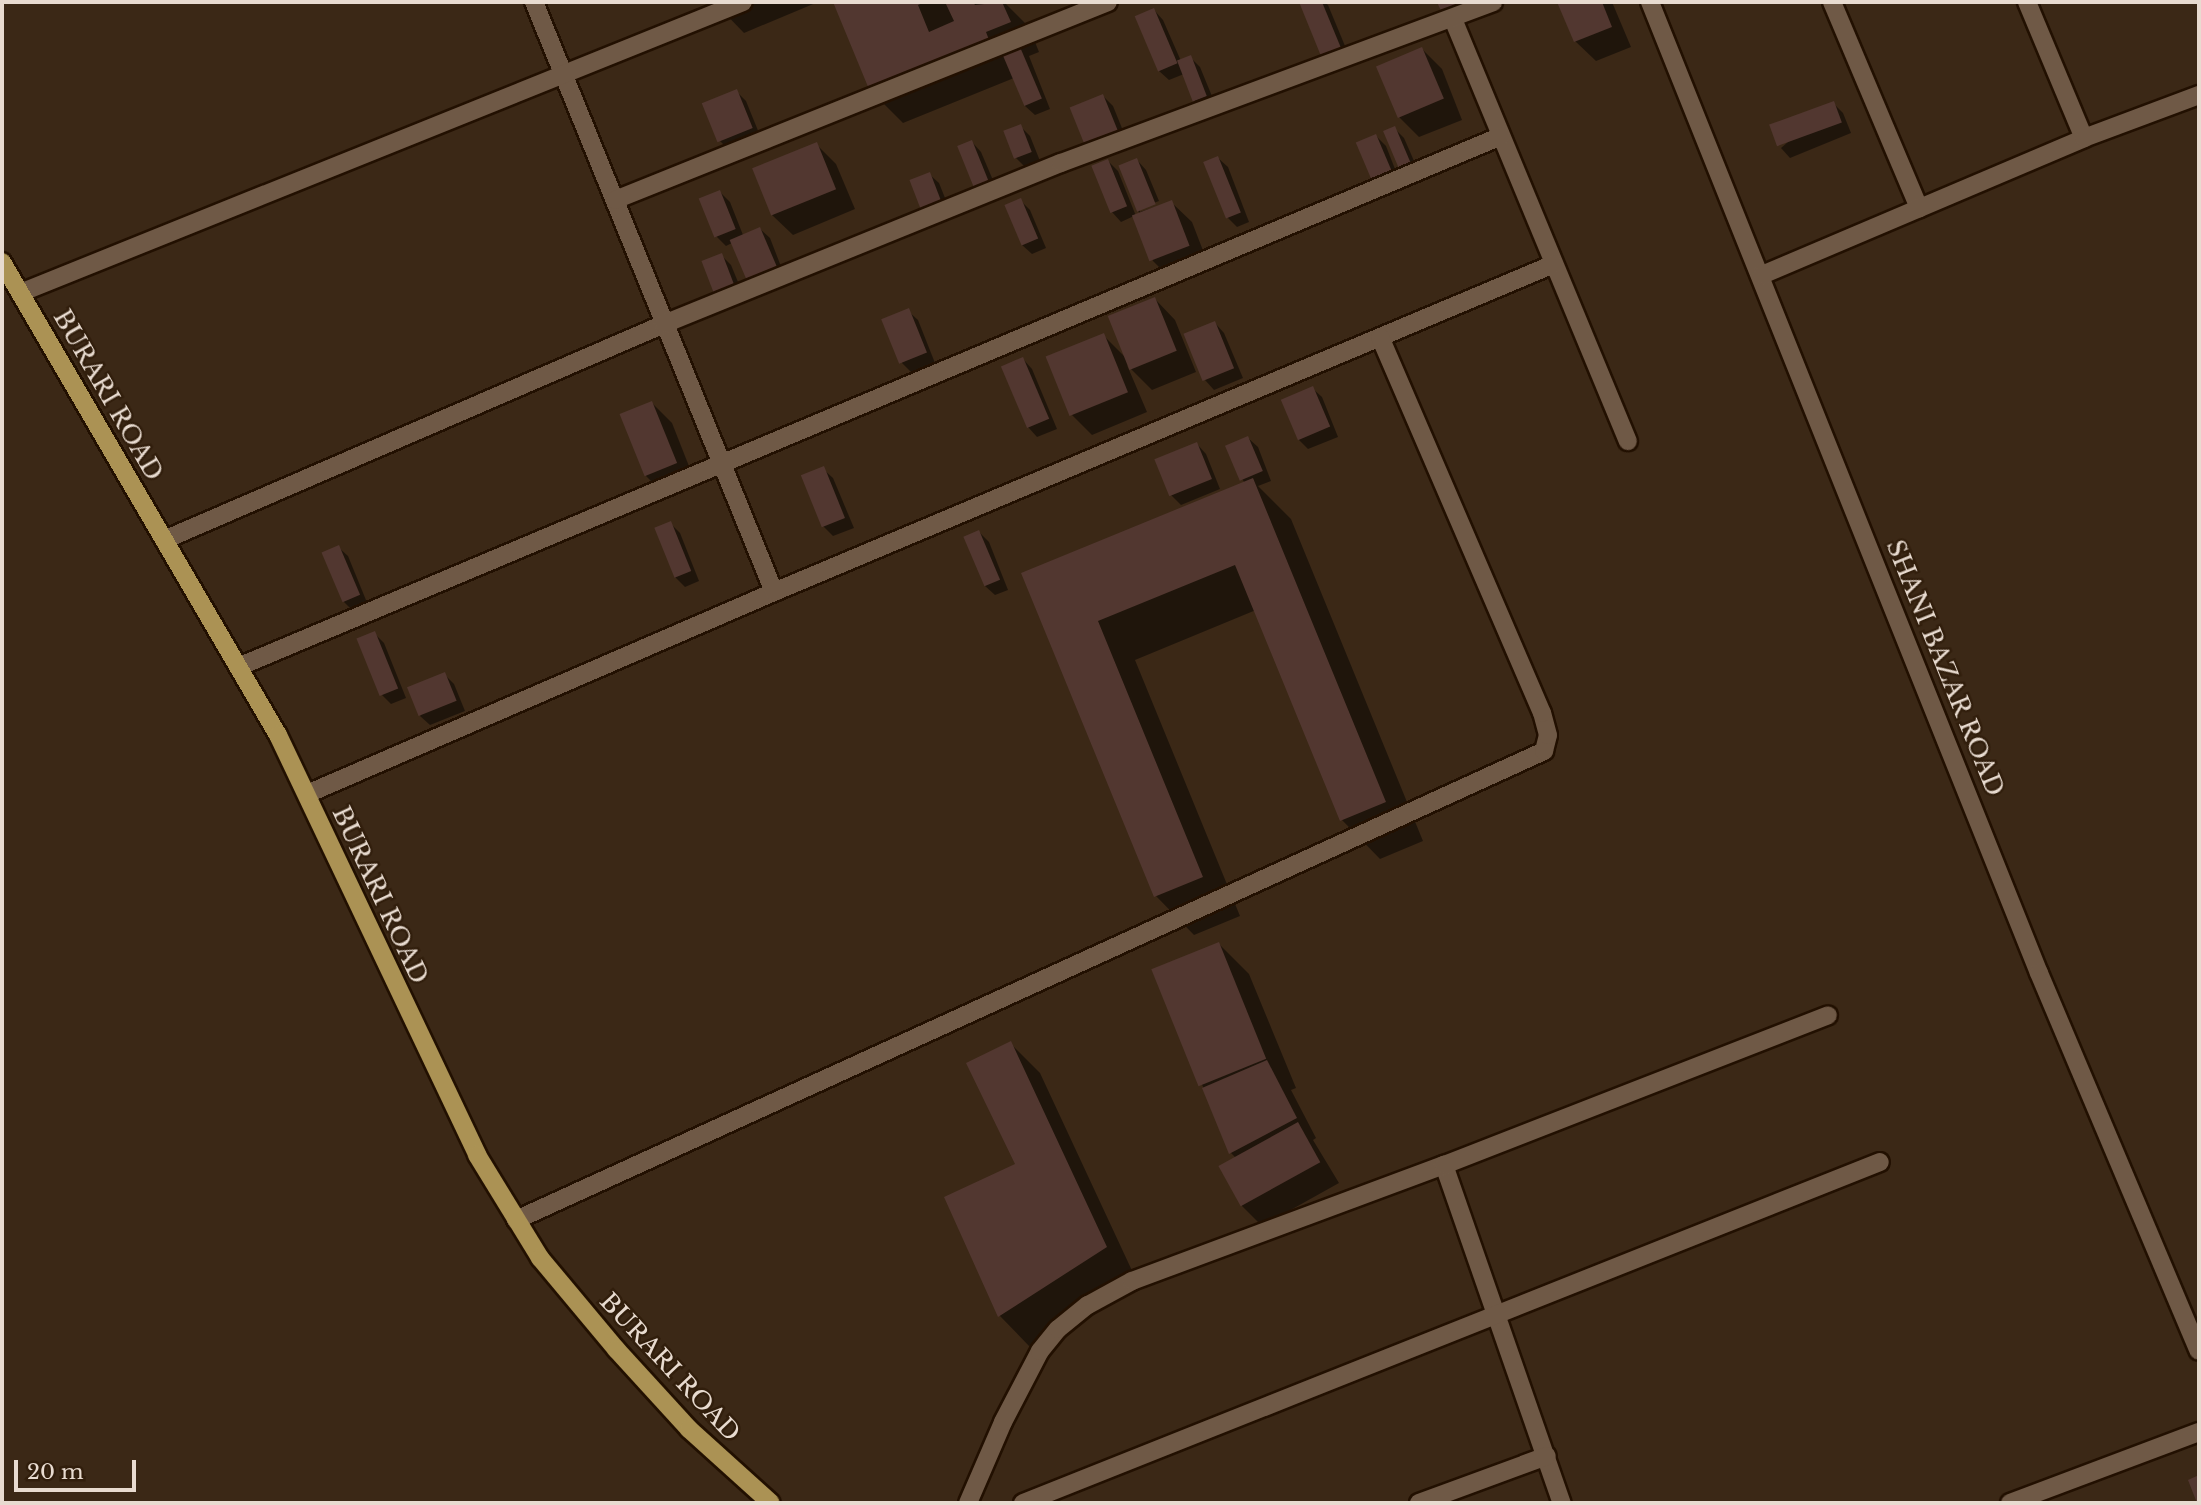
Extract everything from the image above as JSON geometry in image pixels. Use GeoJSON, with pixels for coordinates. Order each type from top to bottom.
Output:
{"type":"FeatureCollection","features":[{"type":"Feature","properties":{"kind":"main road","name":"BURARI ROAD"},"geometry":{"type":"LineString","coordinates":[[2,262],[278,736],[421,1043],[477,1155],[516,1220],[540,1258],[688,1429],[771,1503]]}},
{"type":"Feature","properties":{"kind":"street"},"geometry":{"type":"LineString","coordinates":[[534,2],[774,592]]}},
{"type":"Feature","properties":{"kind":"street"},"geometry":{"type":"LineString","coordinates":[[20,293],[743,2]]}},
{"type":"Feature","properties":{"kind":"street"},"geometry":{"type":"LineString","coordinates":[[615,200],[1108,2]]}},
{"type":"Feature","properties":{"kind":"street"},"geometry":{"type":"LineString","coordinates":[[164,541],[664,324],[1062,163],[1493,2]]}},
{"type":"Feature","properties":{"kind":"street","name":"SHANI BAZAR ROAD"},"geometry":{"type":"LineString","coordinates":[[1650,2],[1762,275],[2039,973],[2199,1351]]}},
{"type":"Feature","properties":{"kind":"street"},"geometry":{"type":"LineString","coordinates":[[1832,2],[1919,208]]}},
{"type":"Feature","properties":{"kind":"street"},"geometry":{"type":"LineString","coordinates":[[2027,2],[2084,138]]}},
{"type":"Feature","properties":{"kind":"street"},"geometry":{"type":"LineString","coordinates":[[1453,19],[1628,441]]}},
{"type":"Feature","properties":{"kind":"street"},"geometry":{"type":"LineString","coordinates":[[1762,275],[2084,138],[2199,95]]}},
{"type":"Feature","properties":{"kind":"street"},"geometry":{"type":"LineString","coordinates":[[238,667],[1501,136]]}},
{"type":"Feature","properties":{"kind":"street"},"geometry":{"type":"LineString","coordinates":[[307,794],[774,592],[1554,264]]}},
{"type":"Feature","properties":{"kind":"street"},"geometry":{"type":"LineString","coordinates":[[516,1220],[1544,751],[1548,734],[1542,713],[1380,337]]}},
{"type":"Feature","properties":{"kind":"street"},"geometry":{"type":"LineString","coordinates":[[968,1503],[1003,1422],[1040,1351],[1058,1329],[1088,1305],[1132,1281],[1444,1165],[1828,1015]]}},
{"type":"Feature","properties":{"kind":"street"},"geometry":{"type":"LineString","coordinates":[[1023,1503],[1880,1161]]}},
{"type":"Feature","properties":{"kind":"street"},"geometry":{"type":"LineString","coordinates":[[1444,1165],[1562,1503]]}},
{"type":"Feature","properties":{"kind":"street"},"geometry":{"type":"LineString","coordinates":[[2010,1503],[2199,1432]]}},
{"type":"Feature","properties":{"kind":"street"},"geometry":{"type":"LineString","coordinates":[[1419,1503],[1547,1456]]}},
{"type":"Feature","properties":{"kind":"building"},"geometry":{"type":"Polygon","coordinates":[[[833,2],[925,2],[918,5],[929,32],[954,21],[945,2],[973,2],[975,5],[1002,2],[1011,22],[986,32],[991,45],[871,94],[833,2]]]}},
{"type":"Feature","properties":{"kind":"building"},"geometry":{"type":"Polygon","coordinates":[[[1299,2],[1322,2],[1341,48],[1321,56],[1299,2]]]}},
{"type":"Feature","properties":{"kind":"building"},"geometry":{"type":"Polygon","coordinates":[[[1437,2],[1456,2],[1457,4],[1441,11],[1437,2]]]}},
{"type":"Feature","properties":{"kind":"building"},"geometry":{"type":"Polygon","coordinates":[[[1557,2],[1602,2],[1612,27],[1574,42],[1557,2]]]}},
{"type":"Feature","properties":{"kind":"building"},"geometry":{"type":"Polygon","coordinates":[[[1154,8],[1177,63],[1158,71],[1135,16],[1154,8]]]}},
{"type":"Feature","properties":{"kind":"building"},"geometry":{"type":"Polygon","coordinates":[[[1020,47],[1042,99],[1024,106],[1003,54],[1020,47]]]}},
{"type":"Feature","properties":{"kind":"building"},"geometry":{"type":"Polygon","coordinates":[[[1422,47],[1444,99],[1398,118],[1376,67],[1422,47]]]}},
{"type":"Feature","properties":{"kind":"building"},"geometry":{"type":"Polygon","coordinates":[[[1191,55],[1207,96],[1193,101],[1177,60],[1191,55]]]}},
{"type":"Feature","properties":{"kind":"building"},"geometry":{"type":"Polygon","coordinates":[[[737,89],[753,128],[718,142],[702,103],[737,89]]]}},
{"type":"Feature","properties":{"kind":"building"},"geometry":{"type":"Polygon","coordinates":[[[1103,94],[1121,139],[1088,152],[1070,107],[1103,94]]]}},
{"type":"Feature","properties":{"kind":"building"},"geometry":{"type":"Polygon","coordinates":[[[1834,101],[1842,123],[1777,146],[1769,125],[1834,101]]]}},
{"type":"Feature","properties":{"kind":"building"},"geometry":{"type":"Polygon","coordinates":[[[1021,124],[1032,152],[1014,159],[1003,131],[1021,124]]]}},
{"type":"Feature","properties":{"kind":"building"},"geometry":{"type":"Polygon","coordinates":[[[1395,126],[1412,167],[1400,172],[1383,131],[1395,126]]]}},
{"type":"Feature","properties":{"kind":"building"},"geometry":{"type":"Polygon","coordinates":[[[1376,134],[1394,177],[1374,186],[1356,143],[1376,134]]]}},
{"type":"Feature","properties":{"kind":"building"},"geometry":{"type":"Polygon","coordinates":[[[972,140],[989,183],[974,189],[957,146],[972,140]]]}},
{"type":"Feature","properties":{"kind":"building"},"geometry":{"type":"Polygon","coordinates":[[[817,142],[836,189],[771,216],[752,168],[817,142]]]}},
{"type":"Feature","properties":{"kind":"building"},"geometry":{"type":"Polygon","coordinates":[[[1218,156],[1241,213],[1226,219],[1203,162],[1218,156]]]}},
{"type":"Feature","properties":{"kind":"building"},"geometry":{"type":"Polygon","coordinates":[[[1137,158],[1156,204],[1137,212],[1118,165],[1137,158]]]}},
{"type":"Feature","properties":{"kind":"building"},"geometry":{"type":"Polygon","coordinates":[[[1108,159],[1127,206],[1110,213],[1091,166],[1108,159]]]}},
{"type":"Feature","properties":{"kind":"building"},"geometry":{"type":"Polygon","coordinates":[[[930,172],[944,208],[923,216],[909,180],[930,172]]]}},
{"type":"Feature","properties":{"kind":"building"},"geometry":{"type":"Polygon","coordinates":[[[720,190],[736,229],[714,238],[699,199],[720,190]]]}},
{"type":"Feature","properties":{"kind":"building"},"geometry":{"type":"Polygon","coordinates":[[[1021,198],[1038,239],[1022,246],[1004,205],[1021,198]]]}},
{"type":"Feature","properties":{"kind":"building"},"geometry":{"type":"Polygon","coordinates":[[[1172,200],[1190,246],[1149,261],[1132,215],[1172,200]]]}},
{"type":"Feature","properties":{"kind":"building"},"geometry":{"type":"Polygon","coordinates":[[[760,227],[779,272],[749,285],[730,240],[760,227]]]}},
{"type":"Feature","properties":{"kind":"building"},"geometry":{"type":"Polygon","coordinates":[[[722,253],[736,289],[715,297],[701,261],[722,253]]]}},
{"type":"Feature","properties":{"kind":"building"},"geometry":{"type":"Polygon","coordinates":[[[1155,297],[1177,351],[1129,370],[1108,316],[1155,297]]]}},
{"type":"Feature","properties":{"kind":"building"},"geometry":{"type":"Polygon","coordinates":[[[909,308],[927,353],[899,364],[881,319],[909,308]]]}},
{"type":"Feature","properties":{"kind":"building"},"geometry":{"type":"Polygon","coordinates":[[[1215,321],[1234,368],[1203,381],[1183,334],[1215,321]]]}},
{"type":"Feature","properties":{"kind":"building"},"geometry":{"type":"Polygon","coordinates":[[[1104,333],[1128,392],[1070,416],[1046,357],[1104,333]]]}},
{"type":"Feature","properties":{"kind":"building"},"geometry":{"type":"Polygon","coordinates":[[[1023,357],[1049,419],[1027,428],[1001,366],[1023,357]]]}},
{"type":"Feature","properties":{"kind":"building"},"geometry":{"type":"Polygon","coordinates":[[[1313,386],[1330,427],[1298,440],[1281,400],[1313,386]]]}},
{"type":"Feature","properties":{"kind":"building"},"geometry":{"type":"Polygon","coordinates":[[[652,401],[677,463],[645,476],[620,414],[652,401]]]}},
{"type":"Feature","properties":{"kind":"building"},"geometry":{"type":"Polygon","coordinates":[[[1248,436],[1263,471],[1240,481],[1225,446],[1248,436]]]}},
{"type":"Feature","properties":{"kind":"building"},"geometry":{"type":"Polygon","coordinates":[[[1197,442],[1212,479],[1169,496],[1154,459],[1197,442]]]}},
{"type":"Feature","properties":{"kind":"building"},"geometry":{"type":"Polygon","coordinates":[[[824,466],[845,518],[822,527],[801,475],[824,466]]]}},
{"type":"Feature","properties":{"kind":"building"},"geometry":{"type":"Polygon","coordinates":[[[1253,478],[1386,802],[1340,821],[1235,565],[1098,621],[1203,877],[1154,897],[1021,573],[1253,478]]]}},
{"type":"Feature","properties":{"kind":"building"},"geometry":{"type":"Polygon","coordinates":[[[671,521],[691,571],[675,578],[654,528],[671,521]]]}},
{"type":"Feature","properties":{"kind":"building"},"geometry":{"type":"Polygon","coordinates":[[[979,530],[1000,580],[984,586],[963,537],[979,530]]]}},
{"type":"Feature","properties":{"kind":"building"},"geometry":{"type":"Polygon","coordinates":[[[339,545],[360,595],[343,602],[322,552],[339,545]]]}},
{"type":"Feature","properties":{"kind":"building"},"geometry":{"type":"Polygon","coordinates":[[[375,631],[398,688],[380,696],[356,638],[375,631]]]}},
{"type":"Feature","properties":{"kind":"building"},"geometry":{"type":"Polygon","coordinates":[[[445,672],[457,701],[419,716],[407,687],[445,672]]]}},
{"type":"Feature","properties":{"kind":"building"},"geometry":{"type":"Polygon","coordinates":[[[1219,942],[1266,1059],[1199,1086],[1151,969],[1219,942]]]}},
{"type":"Feature","properties":{"kind":"building"},"geometry":{"type":"Polygon","coordinates":[[[1011,1041],[1107,1247],[998,1317],[944,1197],[1015,1164],[966,1063],[1011,1041]]]}},
{"type":"Feature","properties":{"kind":"building"},"geometry":{"type":"Polygon","coordinates":[[[1267,1060],[1297,1118],[1229,1154],[1202,1088],[1267,1060]]]}},
{"type":"Feature","properties":{"kind":"building"},"geometry":{"type":"Polygon","coordinates":[[[1298,1122],[1320,1162],[1241,1206],[1218,1166],[1298,1122]]]}},
{"type":"Feature","properties":{"kind":"building"},"geometry":{"type":"Polygon","coordinates":[[[2199,1475],[2199,1503],[2197,1503],[2188,1480],[2199,1475]]]}}]}
